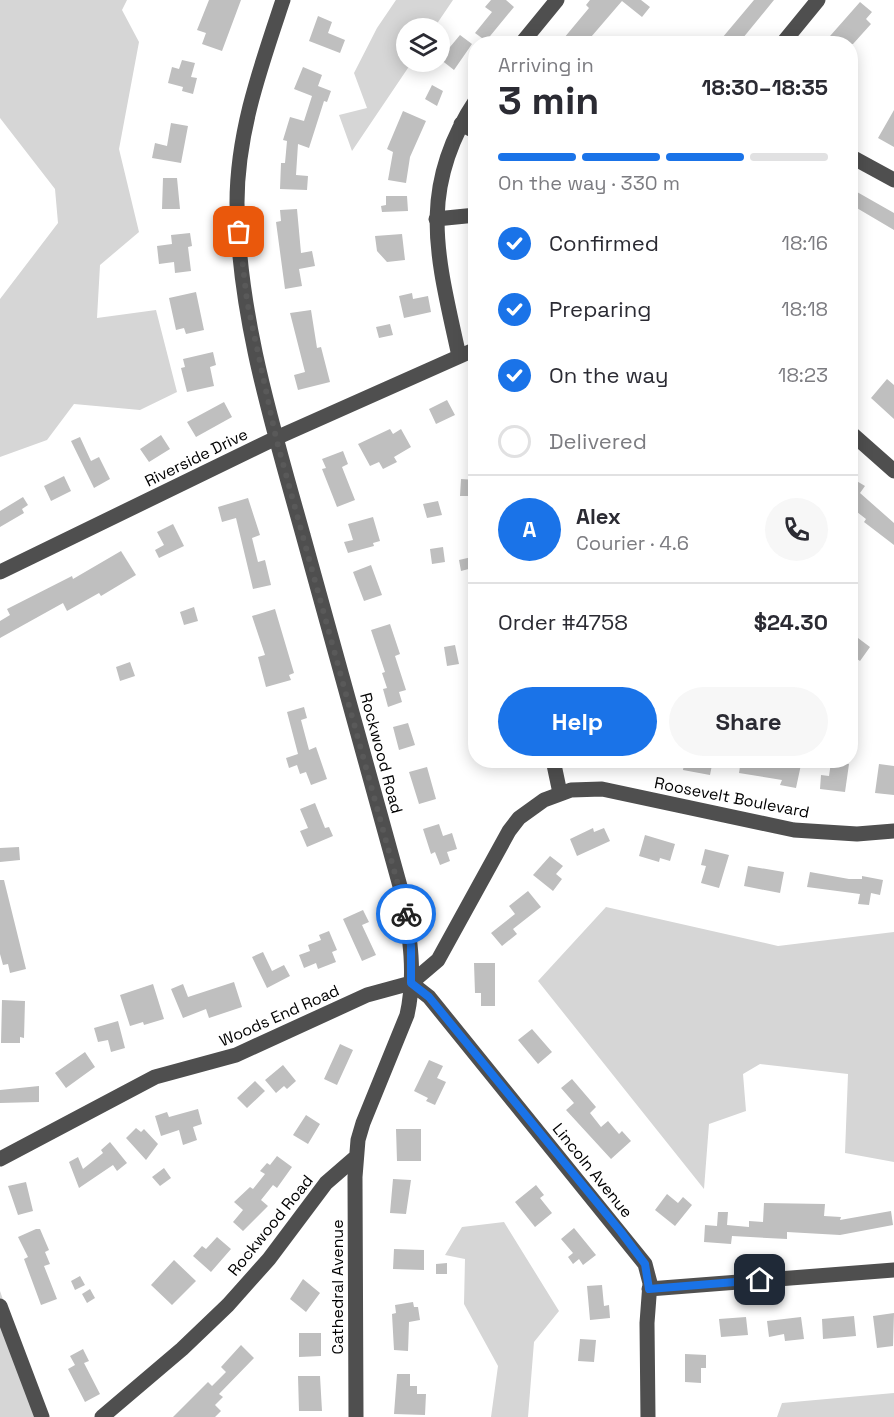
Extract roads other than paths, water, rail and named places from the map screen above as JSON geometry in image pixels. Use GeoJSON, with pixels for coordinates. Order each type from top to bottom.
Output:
{"type":"FeatureCollection","features":[{"type":"Feature","properties":{"kind":"street","name":"Rockwood Road"},"geometry":{"type":"LineString","coordinates":[[102,1417],[168,1361],[228,1305],[268,1259],[326,1183],[356,1156],[363,1123],[407,1015],[411,983],[411,946],[403,897],[276,438],[241,264],[237,201],[241,155],[249,109],[283,0]]}},
{"type":"Feature","properties":{"kind":"street"},"geometry":{"type":"LineString","coordinates":[[528,36],[557,0]]}},
{"type":"Feature","properties":{"kind":"street"},"geometry":{"type":"LineString","coordinates":[[789,36],[818,0]]}},
{"type":"Feature","properties":{"kind":"street"},"geometry":{"type":"LineString","coordinates":[[459,356],[437,252],[436,219],[439,185],[446,160],[461,123],[468,112]]}},
{"type":"Feature","properties":{"kind":"street"},"geometry":{"type":"LineString","coordinates":[[461,123],[468,127]]}},
{"type":"Feature","properties":{"kind":"street"},"geometry":{"type":"LineString","coordinates":[[858,160],[894,180]]}},
{"type":"Feature","properties":{"kind":"street"},"geometry":{"type":"LineString","coordinates":[[436,219],[468,216]]}},
{"type":"Feature","properties":{"kind":"street","name":"Riverside Drive"},"geometry":{"type":"LineString","coordinates":[[0,572],[276,438],[468,352]]}},
{"type":"Feature","properties":{"kind":"street"},"geometry":{"type":"LineString","coordinates":[[858,439],[894,471]]}},
{"type":"Feature","properties":{"kind":"street"},"geometry":{"type":"LineString","coordinates":[[555,768],[560,793]]}},
{"type":"Feature","properties":{"kind":"street","name":"Roosevelt Boulevard"},"geometry":{"type":"LineString","coordinates":[[411,983],[438,960],[508,831],[531,808],[560,793],[602,789],[804,831],[857,834],[894,831]]}},
{"type":"Feature","properties":{"kind":"street","name":"Woods End Road"},"geometry":{"type":"LineString","coordinates":[[0,1159],[155,1077],[236,1055],[367,996],[411,983]]}},
{"type":"Feature","properties":{"kind":"street","name":"Lincoln Avenue"},"geometry":{"type":"LineString","coordinates":[[411,983],[429,997],[645,1264],[649,1289],[648,1417]]}},
{"type":"Feature","properties":{"kind":"street","name":"Cathedral Avenue"},"geometry":{"type":"LineString","coordinates":[[356,1156],[356,1417]]}},
{"type":"Feature","properties":{"kind":"street"},"geometry":{"type":"LineString","coordinates":[[649,1289],[894,1270]]}},
{"type":"Feature","properties":{"kind":"street"},"geometry":{"type":"LineString","coordinates":[[0,1306],[42,1417]]}}]}
